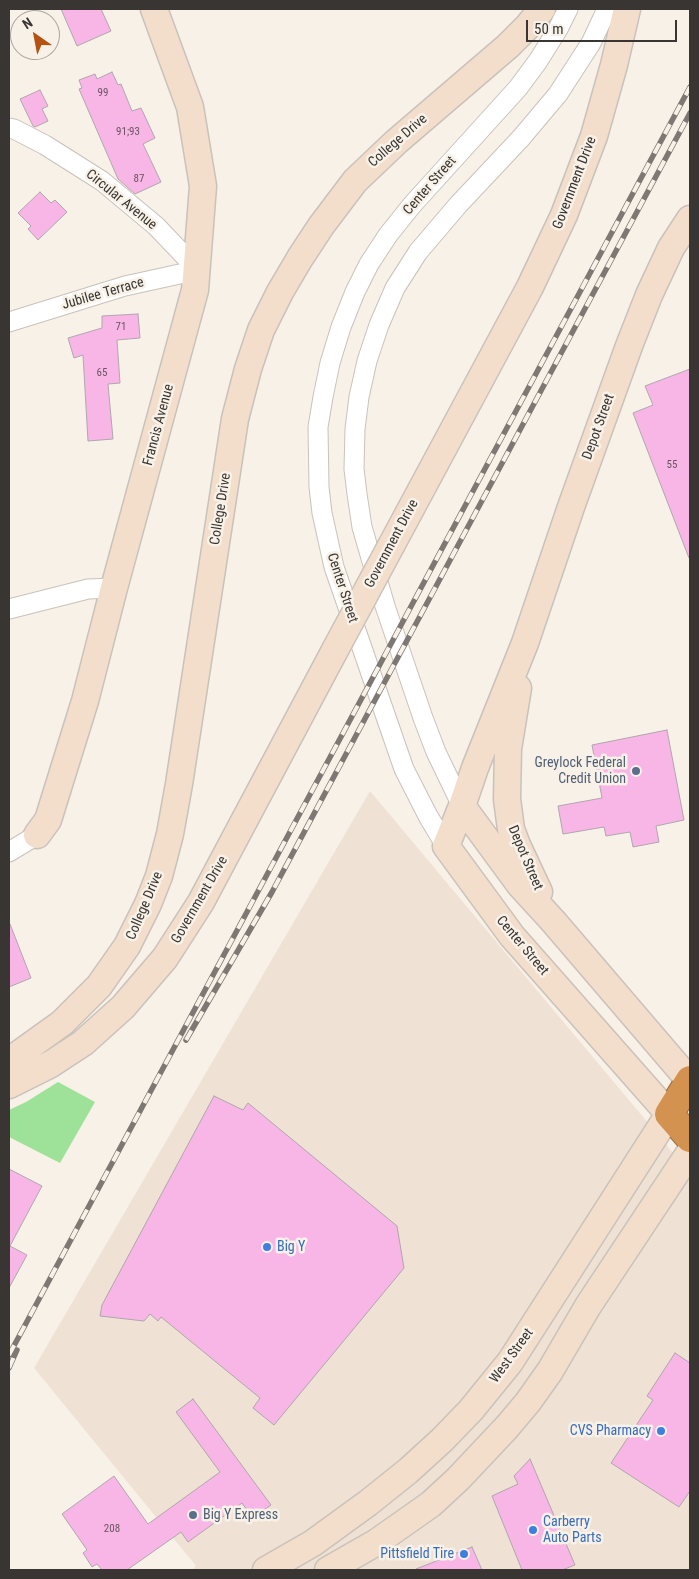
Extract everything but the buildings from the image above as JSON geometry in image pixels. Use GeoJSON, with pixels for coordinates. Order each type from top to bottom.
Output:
{"type":"FeatureCollection","features":[{"type":"Feature","properties":{"kind":"highway","name":"West Street"},"geometry":{"type":"LineString","coordinates":[[669,1114],[690,1080]]}},
{"type":"Feature","properties":{"kind":"highway","name":"Center Street"},"geometry":{"type":"LineString","coordinates":[[669,1114],[690,1138]]}},
{"type":"Feature","properties":{"kind":"street","name":"Francis Avenue"},"geometry":{"type":"LineString","coordinates":[[37,835],[48,820],[80,719],[188,318],[198,270],[203,186],[190,107],[154,9]]}},
{"type":"Feature","properties":{"kind":"street","name":"College Drive"},"geometry":{"type":"LineString","coordinates":[[9,1061],[62,1023],[99,986],[131,939],[159,876],[170,834],[179,784],[235,419],[248,369],[261,330],[280,292],[321,226],[355,181],[396,142],[508,46],[542,9]]}},
{"type":"Feature","properties":{"kind":"street","name":"Center Street"},"geometry":{"type":"LineString","coordinates":[[568,9],[553,37],[518,88],[412,205],[388,235],[369,264],[341,327],[330,363],[318,428],[319,487],[322,513],[334,567],[404,770],[428,816],[468,878],[517,942],[669,1114]]}},
{"type":"Feature","properties":{"kind":"street"},"geometry":{"type":"LineString","coordinates":[[607,9],[591,43],[558,94],[418,252],[395,288],[379,325],[367,361],[359,397],[355,429],[354,469],[362,527],[383,598],[423,718],[436,752],[462,806],[520,884],[690,1080]]}},
{"type":"Feature","properties":{"kind":"street","name":"Government Drive"},"geometry":{"type":"LineString","coordinates":[[9,1085],[51,1064],[83,1043],[123,1007],[165,958],[201,902],[530,287],[564,215],[594,136],[614,65],[627,9]]}},
{"type":"Feature","properties":{"kind":"street","name":"Circular Avenue"},"geometry":{"type":"LineString","coordinates":[[9,128],[45,144],[102,181],[156,226],[198,270]]}},
{"type":"Feature","properties":{"kind":"street","name":"Depot Street"},"geometry":{"type":"LineString","coordinates":[[446,846],[525,643],[570,507],[632,338],[671,248],[690,219]]}},
{"type":"Feature","properties":{"kind":"street","name":"Jubilee Terrace"},"geometry":{"type":"LineString","coordinates":[[9,322],[125,286],[198,270]]}},
{"type":"Feature","properties":{"kind":"street"},"geometry":{"type":"LineString","coordinates":[[9,609],[88,589],[114,588]]}},
{"type":"Feature","properties":{"kind":"street","name":"Depot Street"},"geometry":{"type":"LineString","coordinates":[[525,643],[508,749],[507,799],[511,829],[517,846],[553,921]]}},
{"type":"Feature","properties":{"kind":"street"},"geometry":{"type":"LineString","coordinates":[[9,852],[37,835]]}},
{"type":"Feature","properties":{"kind":"street","name":"West Street"},"geometry":{"type":"LineString","coordinates":[[266,1570],[313,1543],[348,1519],[408,1471],[442,1440],[488,1390],[538,1321],[669,1114]]}},
{"type":"Feature","properties":{"kind":"street"},"geometry":{"type":"LineString","coordinates":[[313,1543],[326,1570],[378,1542],[431,1504],[458,1479],[507,1427],[550,1371],[588,1306],[690,1152]]}},
{"type":"Feature","properties":{"kind":"shaded area"},"geometry":{"type":"Polygon","coordinates":[[[370,791],[690,1173],[690,1570],[192,1570],[196,1566],[34,1368],[370,791]]]}},
{"type":"Feature","properties":{"kind":"green space"},"geometry":{"type":"Polygon","coordinates":[[[58,1082],[95,1102],[60,1163],[9,1137],[9,1110],[58,1082]]]}},
{"type":"Feature","properties":{"kind":"railway"},"geometry":{"type":"LineString","coordinates":[[9,1355],[690,87]]}},
{"type":"Feature","properties":{"kind":"railway"},"geometry":{"type":"LineString","coordinates":[[186,1040],[272,892],[690,113]]}},
{"type":"Feature","properties":{"kind":"railway"},"geometry":{"type":"LineString","coordinates":[[9,1368],[17,1350]]}},
{"type":"Feature","properties":{"kind":"place","name":"Greylock Federal Credit Union"},"geometry":{"type":"Point","coordinates":[636,771]}},
{"type":"Feature","properties":{"kind":"place","name":"Big Y"},"geometry":{"type":"Point","coordinates":[267,1247]}},
{"type":"Feature","properties":{"kind":"place","name":"CVS Pharmacy"},"geometry":{"type":"Point","coordinates":[661,1431]}},
{"type":"Feature","properties":{"kind":"place","name":"Big Y Express"},"geometry":{"type":"Point","coordinates":[193,1515]}},
{"type":"Feature","properties":{"kind":"place","name":"Carberry Auto Parts"},"geometry":{"type":"Point","coordinates":[533,1530]}},
{"type":"Feature","properties":{"kind":"place","name":"Pittsfield Tire"},"geometry":{"type":"Point","coordinates":[464,1554]}}]}
